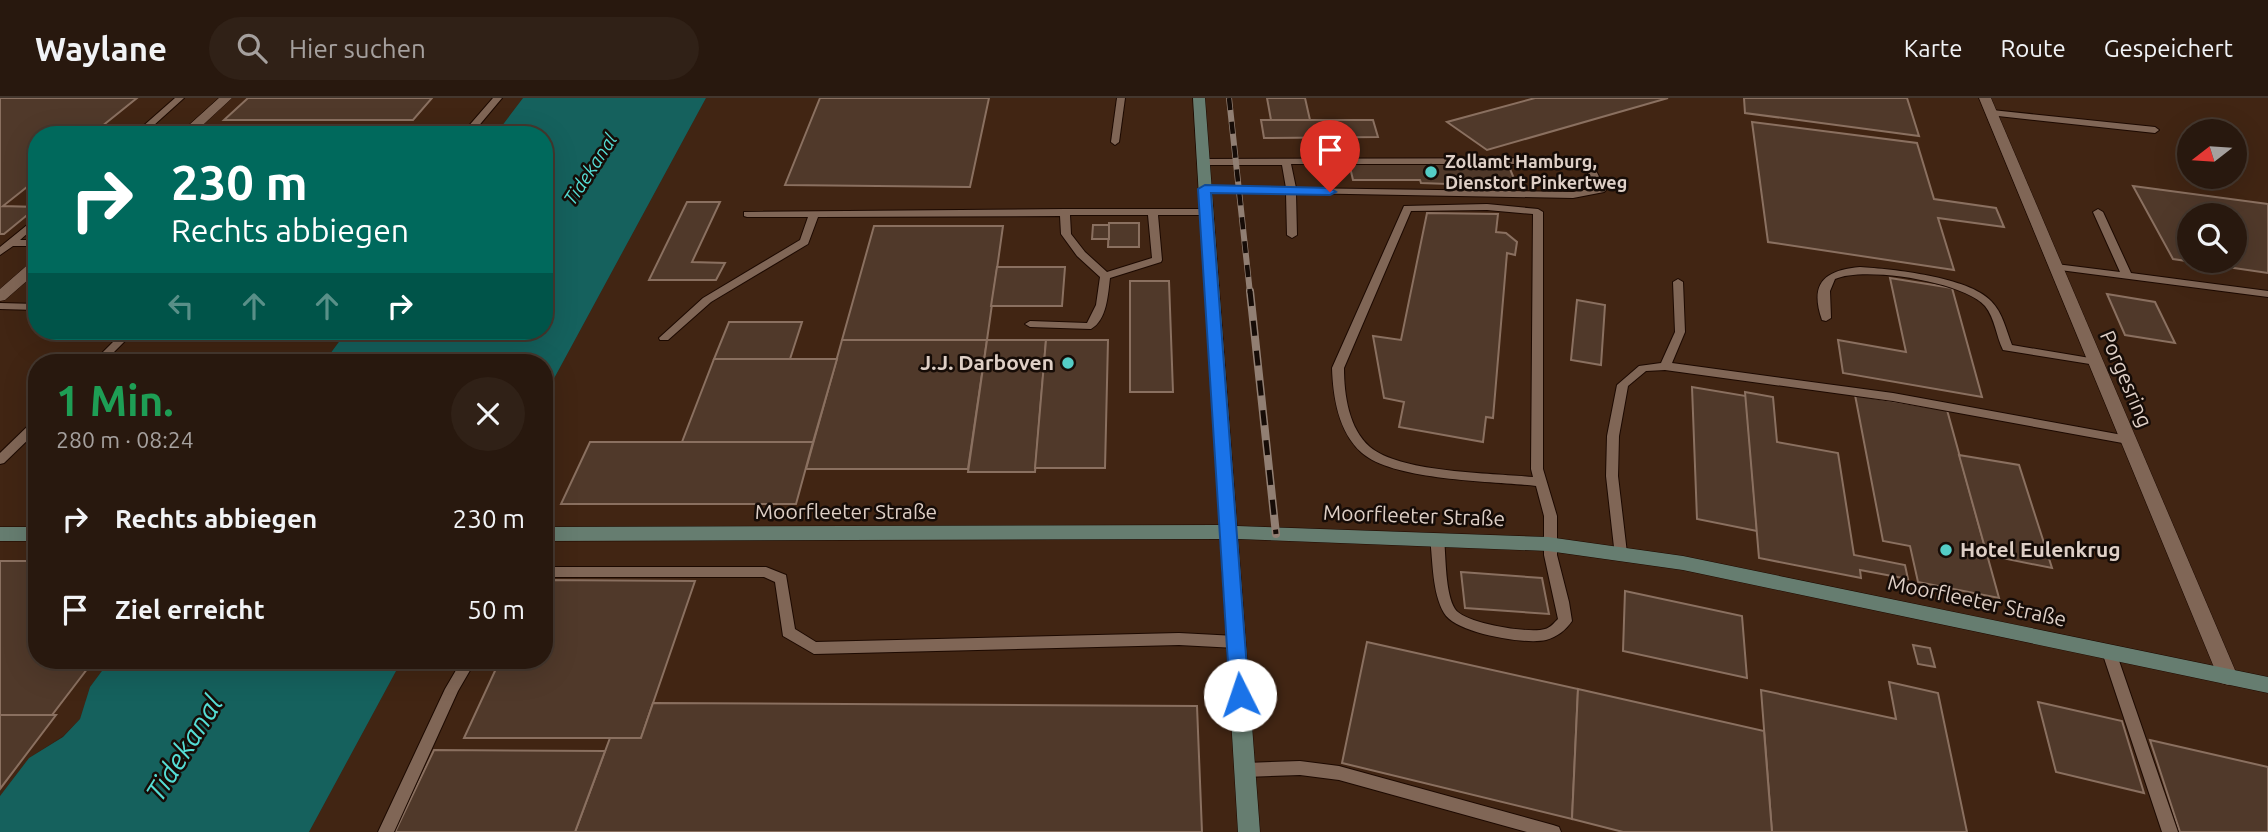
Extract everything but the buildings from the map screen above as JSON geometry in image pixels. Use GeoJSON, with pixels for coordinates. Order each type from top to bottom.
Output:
{"type":"FeatureCollection","features":[{"type":"Feature","properties":{"kind":"street"},"geometry":{"type":"LineString","coordinates":[[194,126],[226,98]]}},
{"type":"Feature","properties":{"kind":"street"},"geometry":{"type":"LineString","coordinates":[[1199,98],[1249,832]]}},
{"type":"Feature","properties":{"kind":"street","name":"Porgesring"},"geometry":{"type":"LineString","coordinates":[[1988,106],[2228,677]]}},
{"type":"Feature","properties":{"kind":"street"},"geometry":{"type":"LineString","coordinates":[[0,297],[28,272]]}},
{"type":"Feature","properties":{"kind":"street","name":"Moorfleeter Straße"},"geometry":{"type":"LineString","coordinates":[[553,534],[1228,532],[1548,544],[1683,563],[2268,685]]}},
{"type":"Feature","properties":{"kind":"street"},"geometry":{"type":"LineString","coordinates":[[0,534],[28,534]]}},
{"type":"Feature","properties":{"kind":"lane"},"geometry":{"type":"LineString","coordinates":[[147,126],[180,98]]}},
{"type":"Feature","properties":{"kind":"lane"},"geometry":{"type":"LineString","coordinates":[[474,126],[498,98]]}},
{"type":"Feature","properties":{"kind":"lane"},"geometry":{"type":"LineString","coordinates":[[1115,142],[1121,98]]}},
{"type":"Feature","properties":{"kind":"lane"},"geometry":{"type":"LineString","coordinates":[[1988,106],[2155,130]]}},
{"type":"Feature","properties":{"kind":"lane"},"geometry":{"type":"LineString","coordinates":[[1203,162],[1579,161],[1590,167],[1601,190],[1573,195],[1205,189]]}},
{"type":"Feature","properties":{"kind":"lane"},"geometry":{"type":"LineString","coordinates":[[1286,162],[1291,191],[1292,235]]}},
{"type":"Feature","properties":{"kind":"lane"},"geometry":{"type":"LineString","coordinates":[[1437,538],[1444,588],[1450,612],[1455,618],[1495,630],[1544,636],[1565,621],[1564,603],[1556,582],[1548,544],[1551,523],[1537,469],[1538,212],[1487,207],[1408,208],[1338,368],[1337,393],[1355,438],[1376,457],[1414,468],[1540,482]]}},
{"type":"Feature","properties":{"kind":"lane"},"geometry":{"type":"LineString","coordinates":[[1065,212],[1066,234],[1080,254],[1105,276]]}},
{"type":"Feature","properties":{"kind":"lane"},"geometry":{"type":"LineString","coordinates":[[1105,276],[1157,260],[1153,212]]}},
{"type":"Feature","properties":{"kind":"lane"},"geometry":{"type":"LineString","coordinates":[[747,215],[1206,212]]}},
{"type":"Feature","properties":{"kind":"lane"},"geometry":{"type":"LineString","coordinates":[[2098,212],[2127,276]]}},
{"type":"Feature","properties":{"kind":"lane"},"geometry":{"type":"LineString","coordinates":[[664,338],[707,300],[804,242],[814,214]]}},
{"type":"Feature","properties":{"kind":"lane"},"geometry":{"type":"LineString","coordinates":[[0,251],[28,228]]}},
{"type":"Feature","properties":{"kind":"lane"},"geometry":{"type":"LineString","coordinates":[[11,243],[28,243]]}},
{"type":"Feature","properties":{"kind":"lane"},"geometry":{"type":"LineString","coordinates":[[2056,267],[2268,294]]}},
{"type":"Feature","properties":{"kind":"lane"},"geometry":{"type":"LineString","coordinates":[[1826,318],[1824,290],[1830,278],[1841,271],[1857,269],[1953,283],[1985,299],[1993,309],[2007,348],[2096,362]]}},
{"type":"Feature","properties":{"kind":"lane"},"geometry":{"type":"LineString","coordinates":[[1030,324],[1091,326],[1101,305],[1105,276]]}},
{"type":"Feature","properties":{"kind":"lane"},"geometry":{"type":"LineString","coordinates":[[1665,366],[1680,332],[1678,282]]}},
{"type":"Feature","properties":{"kind":"lane"},"geometry":{"type":"LineString","coordinates":[[0,306],[28,307]]}},
{"type":"Feature","properties":{"kind":"lane"},"geometry":{"type":"LineString","coordinates":[[106,354],[121,340]]}},
{"type":"Feature","properties":{"kind":"lane"},"geometry":{"type":"LineString","coordinates":[[1620,553],[1612,463],[1613,436],[1623,385],[1643,368],[1665,366],[1893,397],[2128,440]]}},
{"type":"Feature","properties":{"kind":"lane"},"geometry":{"type":"LineString","coordinates":[[0,460],[28,433]]}},
{"type":"Feature","properties":{"kind":"lane"},"geometry":{"type":"LineString","coordinates":[[553,572],[766,572],[781,579],[788,632],[814,648],[1179,639],[1236,642]]}},
{"type":"Feature","properties":{"kind":"lane"},"geometry":{"type":"LineString","coordinates":[[2109,652],[2170,832]]}},
{"type":"Feature","properties":{"kind":"lane"},"geometry":{"type":"LineString","coordinates":[[386,832],[464,669]]}},
{"type":"Feature","properties":{"kind":"lane"},"geometry":{"type":"LineString","coordinates":[[1245,770],[1300,768],[1339,773],[1553,832]]}},
{"type":"Feature","properties":{"kind":"shaded area"},"geometry":{"type":"Polygon","coordinates":[[[0,98],[523,98],[502,126],[28,126],[28,340],[340,340],[330,354],[28,354],[28,669],[103,669],[90,687],[80,719],[63,736],[29,758],[0,796],[0,98]]]}},
{"type":"Feature","properties":{"kind":"shaded area"},"geometry":{"type":"Polygon","coordinates":[[[706,98],[2268,98],[2268,832],[309,832],[397,669],[553,669],[553,380],[706,98]]]}},
{"type":"Feature","properties":{"kind":"water","name":"Tidekanal"},"geometry":{"type":"Polygon","coordinates":[[[523,98],[706,98],[553,380],[553,354],[330,354],[340,340],[553,340],[553,126],[502,126],[523,98]]]}},
{"type":"Feature","properties":{"kind":"water","name":"Tidekanal"},"geometry":{"type":"Polygon","coordinates":[[[103,669],[397,669],[309,832],[0,832],[0,796],[29,758],[63,737],[80,719],[90,687],[103,669]]]}},
{"type":"Feature","properties":{"kind":"railway"},"geometry":{"type":"LineString","coordinates":[[1229,98],[1250,293]]}},
{"type":"Feature","properties":{"kind":"railway"},"geometry":{"type":"LineString","coordinates":[[1250,291],[1276,534]]}},
{"type":"Feature","properties":{"kind":"place","name":"Zollamt Hamburg, Dienstort Pinkertweg"},"geometry":{"type":"Point","coordinates":[1431,172]}},
{"type":"Feature","properties":{"kind":"place","name":"J.J. Darboven"},"geometry":{"type":"Point","coordinates":[1068,363]}},
{"type":"Feature","properties":{"kind":"place","name":"Hotel Eulenkrug"},"geometry":{"type":"Point","coordinates":[1946,550]}},
{"type":"Feature","properties":{"kind":"route"},"geometry":{"type":"LineString","coordinates":[[1240,695],[1205,189],[1330,192]]}}]}
